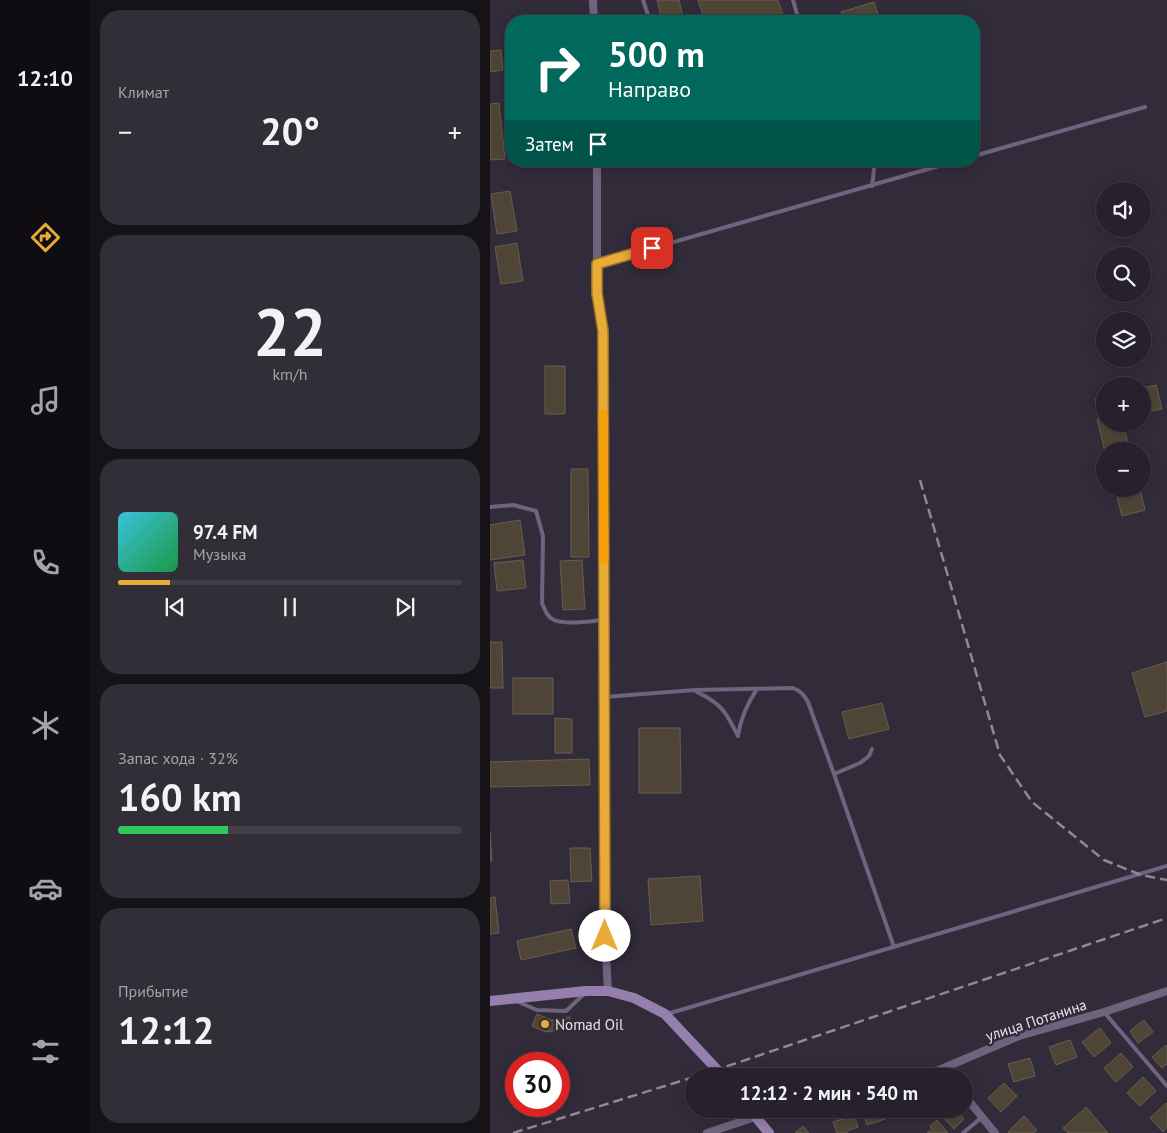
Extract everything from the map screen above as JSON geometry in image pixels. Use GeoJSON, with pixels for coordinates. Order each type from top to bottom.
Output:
{"type":"FeatureCollection","features":[{"type":"Feature","properties":{"kind":"main road"},"geometry":{"type":"LineString","coordinates":[[490,1001],[586,991],[608,991],[634,998],[665,1014],[716,1068]]}},
{"type":"Feature","properties":{"kind":"main road"},"geometry":{"type":"LineString","coordinates":[[756,1118],[769,1133]]}},
{"type":"Feature","properties":{"kind":"street"},"geometry":{"type":"LineString","coordinates":[[593,0],[594,15]]}},
{"type":"Feature","properties":{"kind":"street"},"geometry":{"type":"LineString","coordinates":[[597,167],[597,293],[603,331],[605,936],[608,991]]}},
{"type":"Feature","properties":{"kind":"street","name":"улица Потанина"},"geometry":{"type":"LineString","coordinates":[[944,1068],[1019,1036],[1167,992]]}},
{"type":"Feature","properties":{"kind":"street"},"geometry":{"type":"LineString","coordinates":[[973,1107],[995,1133]]}},
{"type":"Feature","properties":{"kind":"street"},"geometry":{"type":"LineString","coordinates":[[707,1133],[741,1118]]}},
{"type":"Feature","properties":{"kind":"lane"},"geometry":{"type":"LineString","coordinates":[[643,0],[648,15]]}},
{"type":"Feature","properties":{"kind":"lane"},"geometry":{"type":"LineString","coordinates":[[793,0],[797,15]]}},
{"type":"Feature","properties":{"kind":"lane"},"geometry":{"type":"LineString","coordinates":[[980,154],[1145,107]]}},
{"type":"Feature","properties":{"kind":"lane"},"geometry":{"type":"LineString","coordinates":[[872,186],[875,167]]}},
{"type":"Feature","properties":{"kind":"lane"},"geometry":{"type":"LineString","coordinates":[[597,264],[936,167]]}},
{"type":"Feature","properties":{"kind":"lane"},"geometry":{"type":"LineString","coordinates":[[490,507],[513,505],[536,512],[543,536],[542,604],[546,613],[553,620],[567,622],[604,620]]}},
{"type":"Feature","properties":{"kind":"lane"},"geometry":{"type":"LineString","coordinates":[[604,696],[695,690],[793,688],[803,694],[808,702],[834,774],[894,947]]}},
{"type":"Feature","properties":{"kind":"lane"},"geometry":{"type":"LineString","coordinates":[[695,690],[711,698],[721,706],[738,736],[743,714],[748,702],[757,689]]}},
{"type":"Feature","properties":{"kind":"lane"},"geometry":{"type":"LineString","coordinates":[[834,774],[860,763],[868,756],[872,749]]}},
{"type":"Feature","properties":{"kind":"lane"},"geometry":{"type":"LineString","coordinates":[[665,1014],[1167,866]]}},
{"type":"Feature","properties":{"kind":"lane"},"geometry":{"type":"LineString","coordinates":[[511,999],[537,1010],[566,1012],[586,991]]}},
{"type":"Feature","properties":{"kind":"lane"},"geometry":{"type":"LineString","coordinates":[[1104,1012],[1167,1086]]}},
{"type":"Feature","properties":{"kind":"lane"},"geometry":{"type":"LineString","coordinates":[[963,1133],[981,1118]]}},
{"type":"Feature","properties":{"kind":"building"},"geometry":{"type":"Polygon","coordinates":[[[657,0],[679,0],[683,15],[661,15],[657,0]]]}},
{"type":"Feature","properties":{"kind":"building"},"geometry":{"type":"Polygon","coordinates":[[[698,0],[778,0],[783,15],[703,15],[698,0]]]}},
{"type":"Feature","properties":{"kind":"building"},"geometry":{"type":"Polygon","coordinates":[[[874,2],[878,15],[842,15],[841,12],[874,2]]]}},
{"type":"Feature","properties":{"kind":"building"},"geometry":{"type":"Polygon","coordinates":[[[501,50],[503,70],[490,72],[490,51],[501,50]]]}},
{"type":"Feature","properties":{"kind":"building"},"geometry":{"type":"Polygon","coordinates":[[[499,103],[505,159],[490,160],[490,104],[499,103]]]}},
{"type":"Feature","properties":{"kind":"building"},"geometry":{"type":"Polygon","coordinates":[[[510,191],[517,231],[497,234],[491,194],[510,191]]]}},
{"type":"Feature","properties":{"kind":"building"},"geometry":{"type":"Polygon","coordinates":[[[517,243],[523,281],[501,284],[495,247],[517,243]]]}},
{"type":"Feature","properties":{"kind":"building"},"geometry":{"type":"Polygon","coordinates":[[[545,366],[565,366],[565,414],[545,414],[545,366]]]}},
{"type":"Feature","properties":{"kind":"building"},"geometry":{"type":"Polygon","coordinates":[[[1156,385],[1162,409],[1151,411],[1151,386],[1156,385]]]}},
{"type":"Feature","properties":{"kind":"building"},"geometry":{"type":"Polygon","coordinates":[[[1100,432],[1125,432],[1128,442],[1103,442],[1100,432]]]}},
{"type":"Feature","properties":{"kind":"building"},"geometry":{"type":"Polygon","coordinates":[[[571,469],[588,469],[589,557],[571,557],[571,469]]]}},
{"type":"Feature","properties":{"kind":"building"},"geometry":{"type":"Polygon","coordinates":[[[1117,497],[1142,497],[1145,510],[1122,516],[1117,497]]]}},
{"type":"Feature","properties":{"kind":"building"},"geometry":{"type":"Polygon","coordinates":[[[520,520],[525,555],[490,560],[490,525],[520,520]]]}},
{"type":"Feature","properties":{"kind":"building"},"geometry":{"type":"Polygon","coordinates":[[[523,560],[526,588],[497,591],[494,563],[523,560]]]}},
{"type":"Feature","properties":{"kind":"building"},"geometry":{"type":"Polygon","coordinates":[[[582,560],[585,609],[563,610],[560,561],[582,560]]]}},
{"type":"Feature","properties":{"kind":"building"},"geometry":{"type":"Polygon","coordinates":[[[490,642],[502,642],[503,688],[490,688],[490,642]]]}},
{"type":"Feature","properties":{"kind":"building"},"geometry":{"type":"Polygon","coordinates":[[[1167,662],[1167,711],[1145,717],[1132,673],[1167,662]]]}},
{"type":"Feature","properties":{"kind":"building"},"geometry":{"type":"Polygon","coordinates":[[[513,678],[553,678],[553,714],[513,714],[513,678]]]}},
{"type":"Feature","properties":{"kind":"building"},"geometry":{"type":"Polygon","coordinates":[[[882,703],[889,729],[849,739],[842,712],[882,703]]]}},
{"type":"Feature","properties":{"kind":"building"},"geometry":{"type":"Polygon","coordinates":[[[555,718],[572,719],[572,753],[555,753],[555,718]]]}},
{"type":"Feature","properties":{"kind":"building"},"geometry":{"type":"Polygon","coordinates":[[[639,728],[680,728],[681,793],[639,793],[639,728]]]}},
{"type":"Feature","properties":{"kind":"building"},"geometry":{"type":"Polygon","coordinates":[[[589,759],[590,785],[490,787],[490,762],[589,759]]]}},
{"type":"Feature","properties":{"kind":"building"},"geometry":{"type":"Polygon","coordinates":[[[490,831],[492,861],[490,861],[490,831]]]}},
{"type":"Feature","properties":{"kind":"building"},"geometry":{"type":"Polygon","coordinates":[[[570,848],[590,848],[592,881],[571,882],[570,848]]]}},
{"type":"Feature","properties":{"kind":"building"},"geometry":{"type":"Polygon","coordinates":[[[700,876],[703,921],[651,925],[648,879],[700,876]]]}},
{"type":"Feature","properties":{"kind":"building"},"geometry":{"type":"Polygon","coordinates":[[[568,880],[570,903],[551,904],[550,881],[568,880]]]}},
{"type":"Feature","properties":{"kind":"building"},"geometry":{"type":"Polygon","coordinates":[[[495,897],[499,933],[490,934],[490,898],[495,897]]]}},
{"type":"Feature","properties":{"kind":"building"},"geometry":{"type":"Polygon","coordinates":[[[571,929],[576,948],[521,960],[517,941],[571,929]]]}},
{"type":"Feature","properties":{"kind":"building"},"geometry":{"type":"Polygon","coordinates":[[[537,1014],[551,1020],[570,1017],[567,1029],[546,1032],[532,1026],[537,1014]]]}},
{"type":"Feature","properties":{"kind":"building"},"geometry":{"type":"Polygon","coordinates":[[[1144,1020],[1153,1032],[1138,1043],[1130,1031],[1144,1020]]]}},
{"type":"Feature","properties":{"kind":"building"},"geometry":{"type":"Polygon","coordinates":[[[1100,1028],[1111,1043],[1094,1057],[1082,1042],[1100,1028]]]}},
{"type":"Feature","properties":{"kind":"building"},"geometry":{"type":"Polygon","coordinates":[[[1070,1040],[1077,1057],[1056,1065],[1049,1047],[1070,1040]]]}},
{"type":"Feature","properties":{"kind":"building"},"geometry":{"type":"Polygon","coordinates":[[[1166,1045],[1167,1064],[1162,1068],[1152,1057],[1166,1045]]]}},
{"type":"Feature","properties":{"kind":"building"},"geometry":{"type":"Polygon","coordinates":[[[1121,1053],[1133,1067],[1116,1082],[1104,1068],[1121,1053]]]}},
{"type":"Feature","properties":{"kind":"building"},"geometry":{"type":"Polygon","coordinates":[[[1030,1058],[1035,1076],[1014,1082],[1008,1064],[1030,1058]]]}},
{"type":"Feature","properties":{"kind":"building"},"geometry":{"type":"Polygon","coordinates":[[[1143,1077],[1156,1091],[1140,1106],[1127,1093],[1143,1077]]]}},
{"type":"Feature","properties":{"kind":"building"},"geometry":{"type":"Polygon","coordinates":[[[1004,1083],[1017,1096],[1001,1112],[988,1098],[1004,1083]]]}},
{"type":"Feature","properties":{"kind":"building"},"geometry":{"type":"Polygon","coordinates":[[[1166,1103],[1167,1127],[1163,1132],[1150,1118],[1166,1103]]]}},
{"type":"Feature","properties":{"kind":"building"},"geometry":{"type":"Polygon","coordinates":[[[1086,1107],[1108,1133],[1068,1133],[1063,1128],[1086,1107]]]}},
{"type":"Feature","properties":{"kind":"building"},"geometry":{"type":"Polygon","coordinates":[[[1024,1116],[1037,1130],[1034,1133],[1009,1133],[1008,1132],[1024,1116]]]}},
{"type":"Feature","properties":{"kind":"building"},"geometry":{"type":"Polygon","coordinates":[[[845,1118],[855,1118],[858,1127],[847,1131],[847,1133],[837,1133],[833,1122],[845,1118]]]}},
{"type":"Feature","properties":{"kind":"building"},"geometry":{"type":"Polygon","coordinates":[[[865,1118],[888,1118],[867,1125],[865,1118]]]}},
{"type":"Feature","properties":{"kind":"building"},"geometry":{"type":"Polygon","coordinates":[[[944,1118],[964,1119],[954,1129],[944,1118]]]}},
{"type":"Feature","properties":{"kind":"building"},"geometry":{"type":"Polygon","coordinates":[[[937,1120],[948,1133],[927,1133],[932,1129],[930,1126],[937,1120]]]}},
{"type":"Feature","properties":{"kind":"building"},"geometry":{"type":"Polygon","coordinates":[[[803,1126],[809,1133],[795,1133],[803,1126]]]}},
{"type":"Feature","properties":{"kind":"railway"},"geometry":{"type":"LineString","coordinates":[[920,480],[1000,755],[1032,802],[1104,860],[1141,875],[1167,880]]}},
{"type":"Feature","properties":{"kind":"railway"},"geometry":{"type":"LineString","coordinates":[[722,1068],[1167,918]]}},
{"type":"Feature","properties":{"kind":"railway"},"geometry":{"type":"LineString","coordinates":[[513,1133],[685,1080]]}},
{"type":"Feature","properties":{"kind":"slow traffic"},"geometry":{"type":"LineString","coordinates":[[603,414],[604,560]]}},
{"type":"Feature","properties":{"kind":"place","name":"Nomad Oil"},"geometry":{"type":"Point","coordinates":[545,1024]}},
{"type":"Feature","properties":{"kind":"route"},"geometry":{"type":"LineString","coordinates":[[605,936],[603,331],[597,293],[597,264],[652,248]]}}]}
